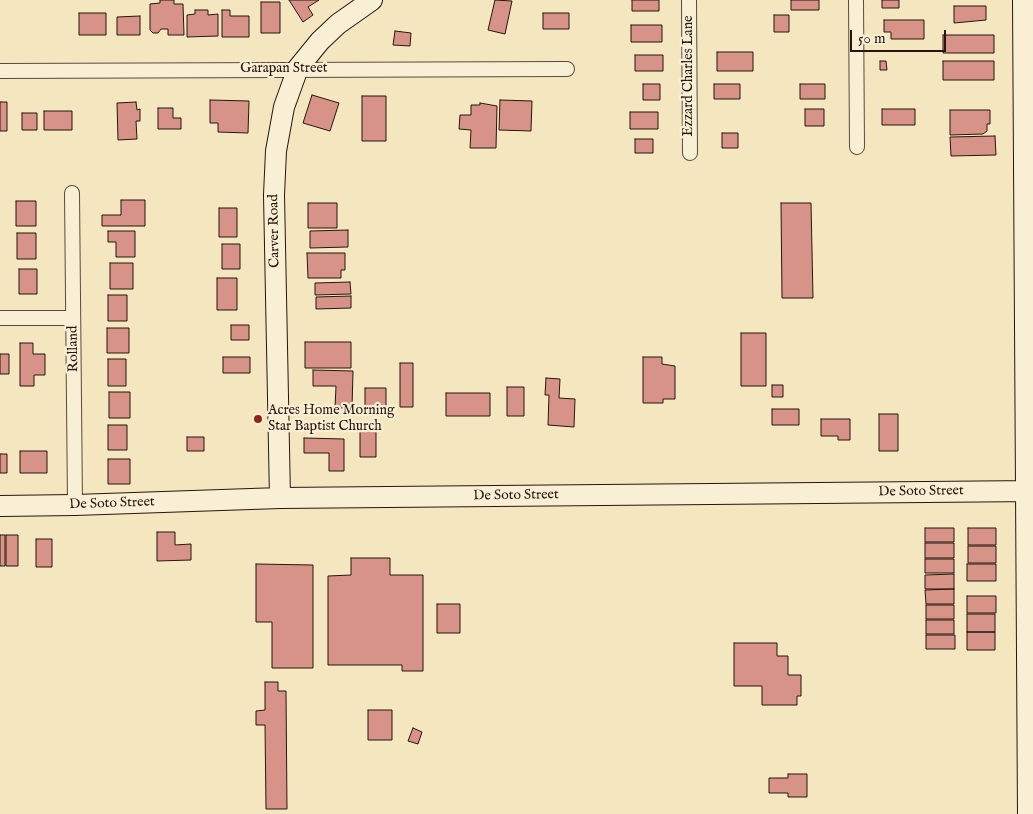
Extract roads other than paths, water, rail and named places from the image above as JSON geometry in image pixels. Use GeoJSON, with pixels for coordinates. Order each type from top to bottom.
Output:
{"type":"FeatureCollection","features":[{"type":"Feature","properties":{"kind":"street","name":"Carver Road"},"geometry":{"type":"LineString","coordinates":[[280,498],[275,174],[276,151],[284,107],[298,68],[320,41],[338,24],[372,0]]}},
{"type":"Feature","properties":{"kind":"street","name":"Ezzard Charles Lane"},"geometry":{"type":"LineString","coordinates":[[689,0],[690,153]]}},
{"type":"Feature","properties":{"kind":"street"},"geometry":{"type":"LineString","coordinates":[[856,0],[857,147]]}},
{"type":"Feature","properties":{"kind":"street"},"geometry":{"type":"LineString","coordinates":[[1023,0],[1030,492],[1026,604],[1028,814]]}},
{"type":"Feature","properties":{"kind":"street","name":"Garapan Street"},"geometry":{"type":"LineString","coordinates":[[0,71],[298,68],[567,69]]}},
{"type":"Feature","properties":{"kind":"street","name":"Rolland"},"geometry":{"type":"LineString","coordinates":[[72,193],[75,506]]}},
{"type":"Feature","properties":{"kind":"street"},"geometry":{"type":"LineString","coordinates":[[0,318],[73,318]]}},
{"type":"Feature","properties":{"kind":"street","name":"De Soto Street"},"geometry":{"type":"LineString","coordinates":[[0,506],[75,506],[280,498],[1030,492]]}},
{"type":"Feature","properties":{"kind":"place","name":"Acres Home Morning Star Baptist Church"},"geometry":{"type":"Point","coordinates":[258,419]}}]}
